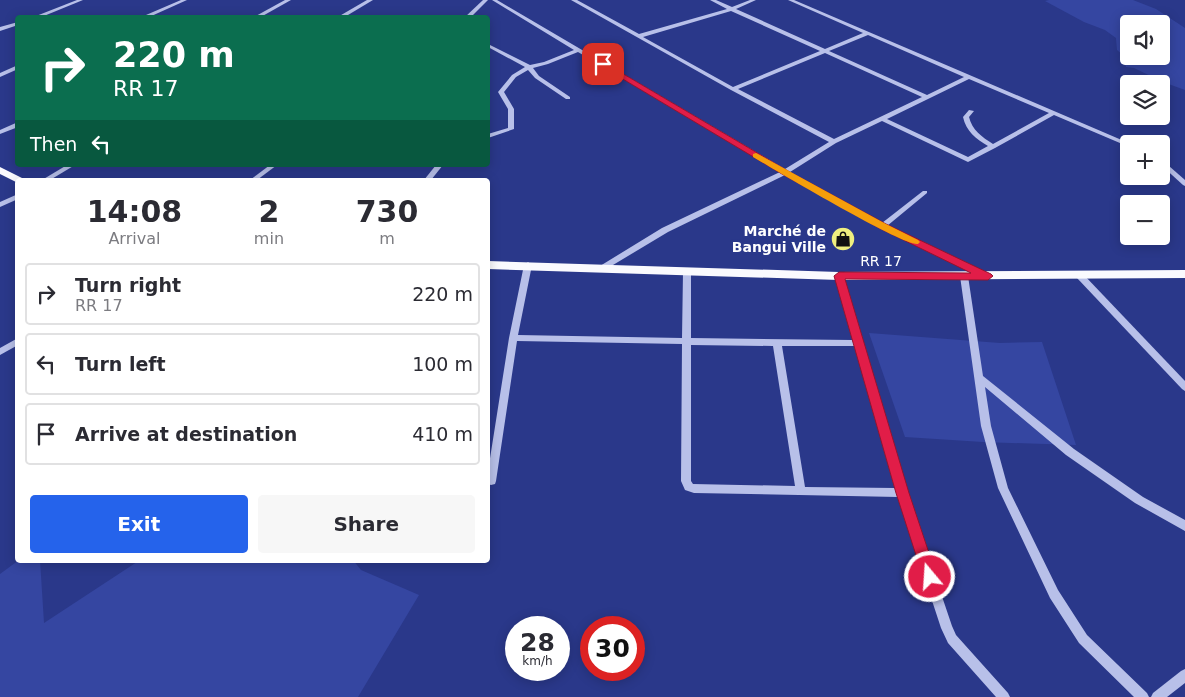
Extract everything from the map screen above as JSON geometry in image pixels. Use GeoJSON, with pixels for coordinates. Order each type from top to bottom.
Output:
{"type":"FeatureCollection","features":[{"type":"Feature","properties":{"kind":"main road"},"geometry":{"type":"LineString","coordinates":[[0,170],[15,178]]}},
{"type":"Feature","properties":{"kind":"main road","name":"RR 17"},"geometry":{"type":"LineString","coordinates":[[490,265],[839,276],[1185,274]]}},
{"type":"Feature","properties":{"kind":"street"},"geometry":{"type":"LineString","coordinates":[[41,15],[81,0]]}},
{"type":"Feature","properties":{"kind":"street"},"geometry":{"type":"LineString","coordinates":[[148,15],[185,0]]}},
{"type":"Feature","properties":{"kind":"street"},"geometry":{"type":"LineString","coordinates":[[260,15],[289,0]]}},
{"type":"Feature","properties":{"kind":"street"},"geometry":{"type":"LineString","coordinates":[[343,15],[370,0]]}},
{"type":"Feature","properties":{"kind":"street"},"geometry":{"type":"LineString","coordinates":[[469,15],[486,0]]}},
{"type":"Feature","properties":{"kind":"street"},"geometry":{"type":"LineString","coordinates":[[494,0],[785,172],[882,226],[988,276]]}},
{"type":"Feature","properties":{"kind":"street"},"geometry":{"type":"LineString","coordinates":[[573,0],[733,89],[834,142]]}},
{"type":"Feature","properties":{"kind":"street"},"geometry":{"type":"LineString","coordinates":[[712,0],[927,97]]}},
{"type":"Feature","properties":{"kind":"street"},"geometry":{"type":"LineString","coordinates":[[639,36],[731,9],[754,0]]}},
{"type":"Feature","properties":{"kind":"street"},"geometry":{"type":"LineString","coordinates":[[790,0],[1120,141]]}},
{"type":"Feature","properties":{"kind":"street"},"geometry":{"type":"LineString","coordinates":[[0,29],[15,24]]}},
{"type":"Feature","properties":{"kind":"street"},"geometry":{"type":"LineString","coordinates":[[733,89],[868,33]]}},
{"type":"Feature","properties":{"kind":"street"},"geometry":{"type":"LineString","coordinates":[[490,45],[529,67],[537,77],[568,98]]}},
{"type":"Feature","properties":{"kind":"street"},"geometry":{"type":"LineString","coordinates":[[490,135],[510,128],[511,109],[501,92],[514,76],[529,67],[546,63],[578,50]]}},
{"type":"Feature","properties":{"kind":"street"},"geometry":{"type":"LineString","coordinates":[[0,74],[15,68]]}},
{"type":"Feature","properties":{"kind":"street"},"geometry":{"type":"LineString","coordinates":[[603,268],[665,230],[785,172],[834,142],[968,77]]}},
{"type":"Feature","properties":{"kind":"street"},"geometry":{"type":"LineString","coordinates":[[972,111],[966,117],[968,127],[974,134],[993,147]]}},
{"type":"Feature","properties":{"kind":"street"},"geometry":{"type":"LineString","coordinates":[[882,119],[968,160],[1053,113]]}},
{"type":"Feature","properties":{"kind":"street"},"geometry":{"type":"LineString","coordinates":[[0,132],[15,125]]}},
{"type":"Feature","properties":{"kind":"street"},"geometry":{"type":"LineString","coordinates":[[49,178],[68,167]]}},
{"type":"Feature","properties":{"kind":"street"},"geometry":{"type":"LineString","coordinates":[[256,178],[271,167]]}},
{"type":"Feature","properties":{"kind":"street"},"geometry":{"type":"LineString","coordinates":[[429,178],[438,167]]}},
{"type":"Feature","properties":{"kind":"street"},"geometry":{"type":"LineString","coordinates":[[1170,169],[1185,184]]}},
{"type":"Feature","properties":{"kind":"street"},"geometry":{"type":"LineString","coordinates":[[882,226],[925,192]]}},
{"type":"Feature","properties":{"kind":"street"},"geometry":{"type":"LineString","coordinates":[[0,205],[15,198]]}},
{"type":"Feature","properties":{"kind":"street"},"geometry":{"type":"LineString","coordinates":[[491,481],[513,338],[528,265]]}},
{"type":"Feature","properties":{"kind":"street"},"geometry":{"type":"LineString","coordinates":[[687,272],[686,481],[689,487],[694,489],[902,493]]}},
{"type":"Feature","properties":{"kind":"street"},"geometry":{"type":"LineString","coordinates":[[839,276],[902,493],[950,634],[1004,697]]}},
{"type":"Feature","properties":{"kind":"street"},"geometry":{"type":"LineString","coordinates":[[964,276],[986,426],[1003,488],[1054,594],[1083,639],[1143,697]]}},
{"type":"Feature","properties":{"kind":"street"},"geometry":{"type":"LineString","coordinates":[[1080,276],[1185,387]]}},
{"type":"Feature","properties":{"kind":"street"},"geometry":{"type":"LineString","coordinates":[[513,338],[857,343]]}},
{"type":"Feature","properties":{"kind":"street"},"geometry":{"type":"LineString","coordinates":[[0,352],[15,342]]}},
{"type":"Feature","properties":{"kind":"street"},"geometry":{"type":"LineString","coordinates":[[777,343],[801,492]]}},
{"type":"Feature","properties":{"kind":"street"},"geometry":{"type":"LineString","coordinates":[[980,378],[1070,452],[1139,500],[1185,526]]}},
{"type":"Feature","properties":{"kind":"street"},"geometry":{"type":"LineString","coordinates":[[1157,697],[1185,675]]}},
{"type":"Feature","properties":{"kind":"shaded area"},"geometry":{"type":"Polygon","coordinates":[[[1133,0],[1156,9],[1165,15],[1120,15],[1120,52],[1117,50],[1116,38],[1105,30],[1084,22],[1045,1],[1133,0]]]}},
{"type":"Feature","properties":{"kind":"shaded area"},"geometry":{"type":"Polygon","coordinates":[[[1170,18],[1185,28],[1185,90],[1170,85],[1170,75],[1148,75],[1134,68],[1126,67],[1126,65],[1170,65],[1170,18]]]}},
{"type":"Feature","properties":{"kind":"shaded area"},"geometry":{"type":"Polygon","coordinates":[[[869,333],[1000,343],[1042,342],[1076,445],[905,437],[869,333]]]}},
{"type":"Feature","properties":{"kind":"shaded area"},"geometry":{"type":"Polygon","coordinates":[[[15,563],[40,563],[44,623],[135,563],[355,563],[361,570],[419,595],[358,697],[0,697],[0,574],[15,563]]]}},
{"type":"Feature","properties":{"kind":"slow traffic"},"geometry":{"type":"LineString","coordinates":[[756,155],[882,226],[915,242]]}},
{"type":"Feature","properties":{"kind":"place","name":"Marché de Bangui Ville"},"geometry":{"type":"Point","coordinates":[843,239]}},
{"type":"Feature","properties":{"kind":"route"},"geometry":{"type":"LineString","coordinates":[[603,64],[785,172],[882,226],[988,276],[839,276],[902,493],[930,577]]}}]}
